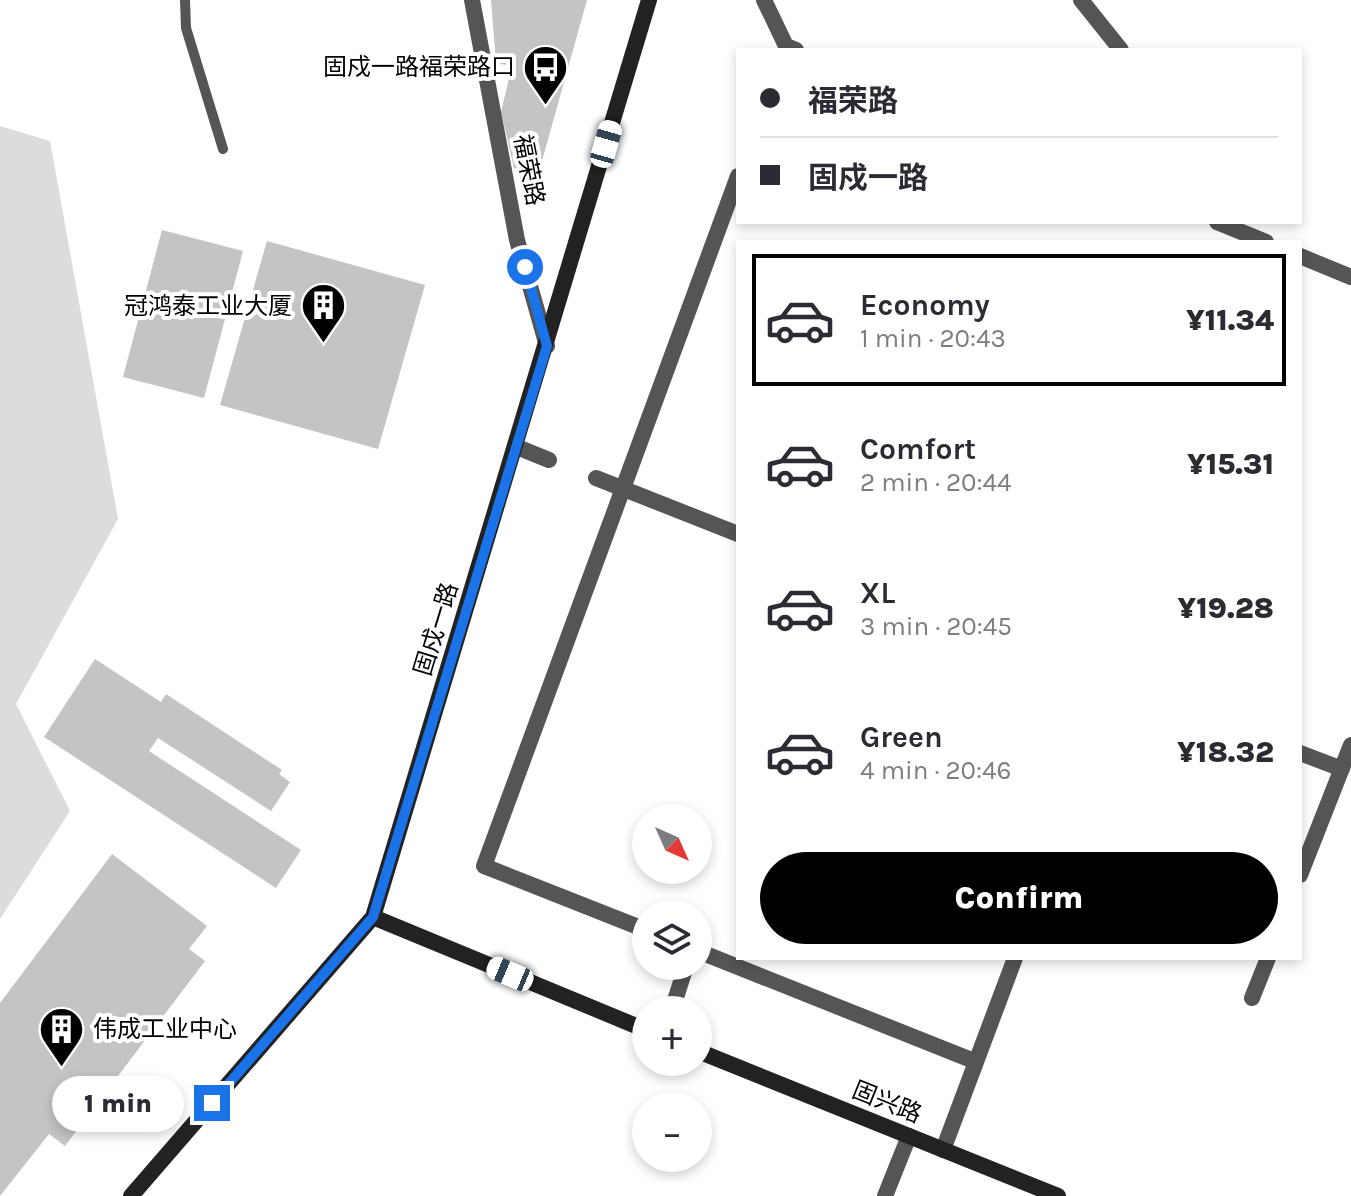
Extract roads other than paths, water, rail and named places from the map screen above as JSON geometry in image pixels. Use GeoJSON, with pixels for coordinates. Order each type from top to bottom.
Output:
{"type":"FeatureCollection","features":[{"type":"Feature","properties":{"kind":"street","name":"福荣路"},"geometry":{"type":"LineString","coordinates":[[472,0],[517,240],[547,346]]}},
{"type":"Feature","properties":{"kind":"street","name":"固戍一路"},"geometry":{"type":"LineString","coordinates":[[131,1196],[373,917],[517,447],[649,0]]}},
{"type":"Feature","properties":{"kind":"street"},"geometry":{"type":"LineString","coordinates":[[764,0],[788,48]]}},
{"type":"Feature","properties":{"kind":"street"},"geometry":{"type":"LineString","coordinates":[[1081,0],[1119,48]]}},
{"type":"Feature","properties":{"kind":"street"},"geometry":{"type":"LineString","coordinates":[[632,924],[484,866],[736,181]]}},
{"type":"Feature","properties":{"kind":"street"},"geometry":{"type":"LineString","coordinates":[[1222,224],[1261,240]]}},
{"type":"Feature","properties":{"kind":"street"},"geometry":{"type":"LineString","coordinates":[[1302,257],[1351,277]]}},
{"type":"Feature","properties":{"kind":"street"},"geometry":{"type":"LineString","coordinates":[[517,447],[549,460]]}},
{"type":"Feature","properties":{"kind":"street"},"geometry":{"type":"LineString","coordinates":[[596,478],[736,533]]}},
{"type":"Feature","properties":{"kind":"street"},"geometry":{"type":"LineString","coordinates":[[1302,870],[1351,745]]}},
{"type":"Feature","properties":{"kind":"street"},"geometry":{"type":"LineString","coordinates":[[1302,754],[1342,769]]}},
{"type":"Feature","properties":{"kind":"street"},"geometry":{"type":"LineString","coordinates":[[373,917],[632,1024]]}},
{"type":"Feature","properties":{"kind":"street"},"geometry":{"type":"LineString","coordinates":[[712,957],[974,1061]]}},
{"type":"Feature","properties":{"kind":"street"},"geometry":{"type":"LineString","coordinates":[[943,1150],[1014,960]]}},
{"type":"Feature","properties":{"kind":"street"},"geometry":{"type":"LineString","coordinates":[[1252,998],[1267,960]]}},
{"type":"Feature","properties":{"kind":"street","name":"固兴路"},"geometry":{"type":"LineString","coordinates":[[712,1057],[1058,1196]]}},
{"type":"Feature","properties":{"kind":"street"},"geometry":{"type":"LineString","coordinates":[[885,1196],[909,1136]]}},
{"type":"Feature","properties":{"kind":"lane"},"geometry":{"type":"LineString","coordinates":[[185,0],[186,28],[223,149]]}},
{"type":"Feature","properties":{"kind":"place","name":"固戍一路福荣路口"},"geometry":{"type":"Point","coordinates":[546,106]}},
{"type":"Feature","properties":{"kind":"place","name":"冠鸿泰工业大厦"},"geometry":{"type":"Point","coordinates":[323,345]}},
{"type":"Feature","properties":{"kind":"place","name":"伟成工业中心"},"geometry":{"type":"Point","coordinates":[62,1068]}}]}
